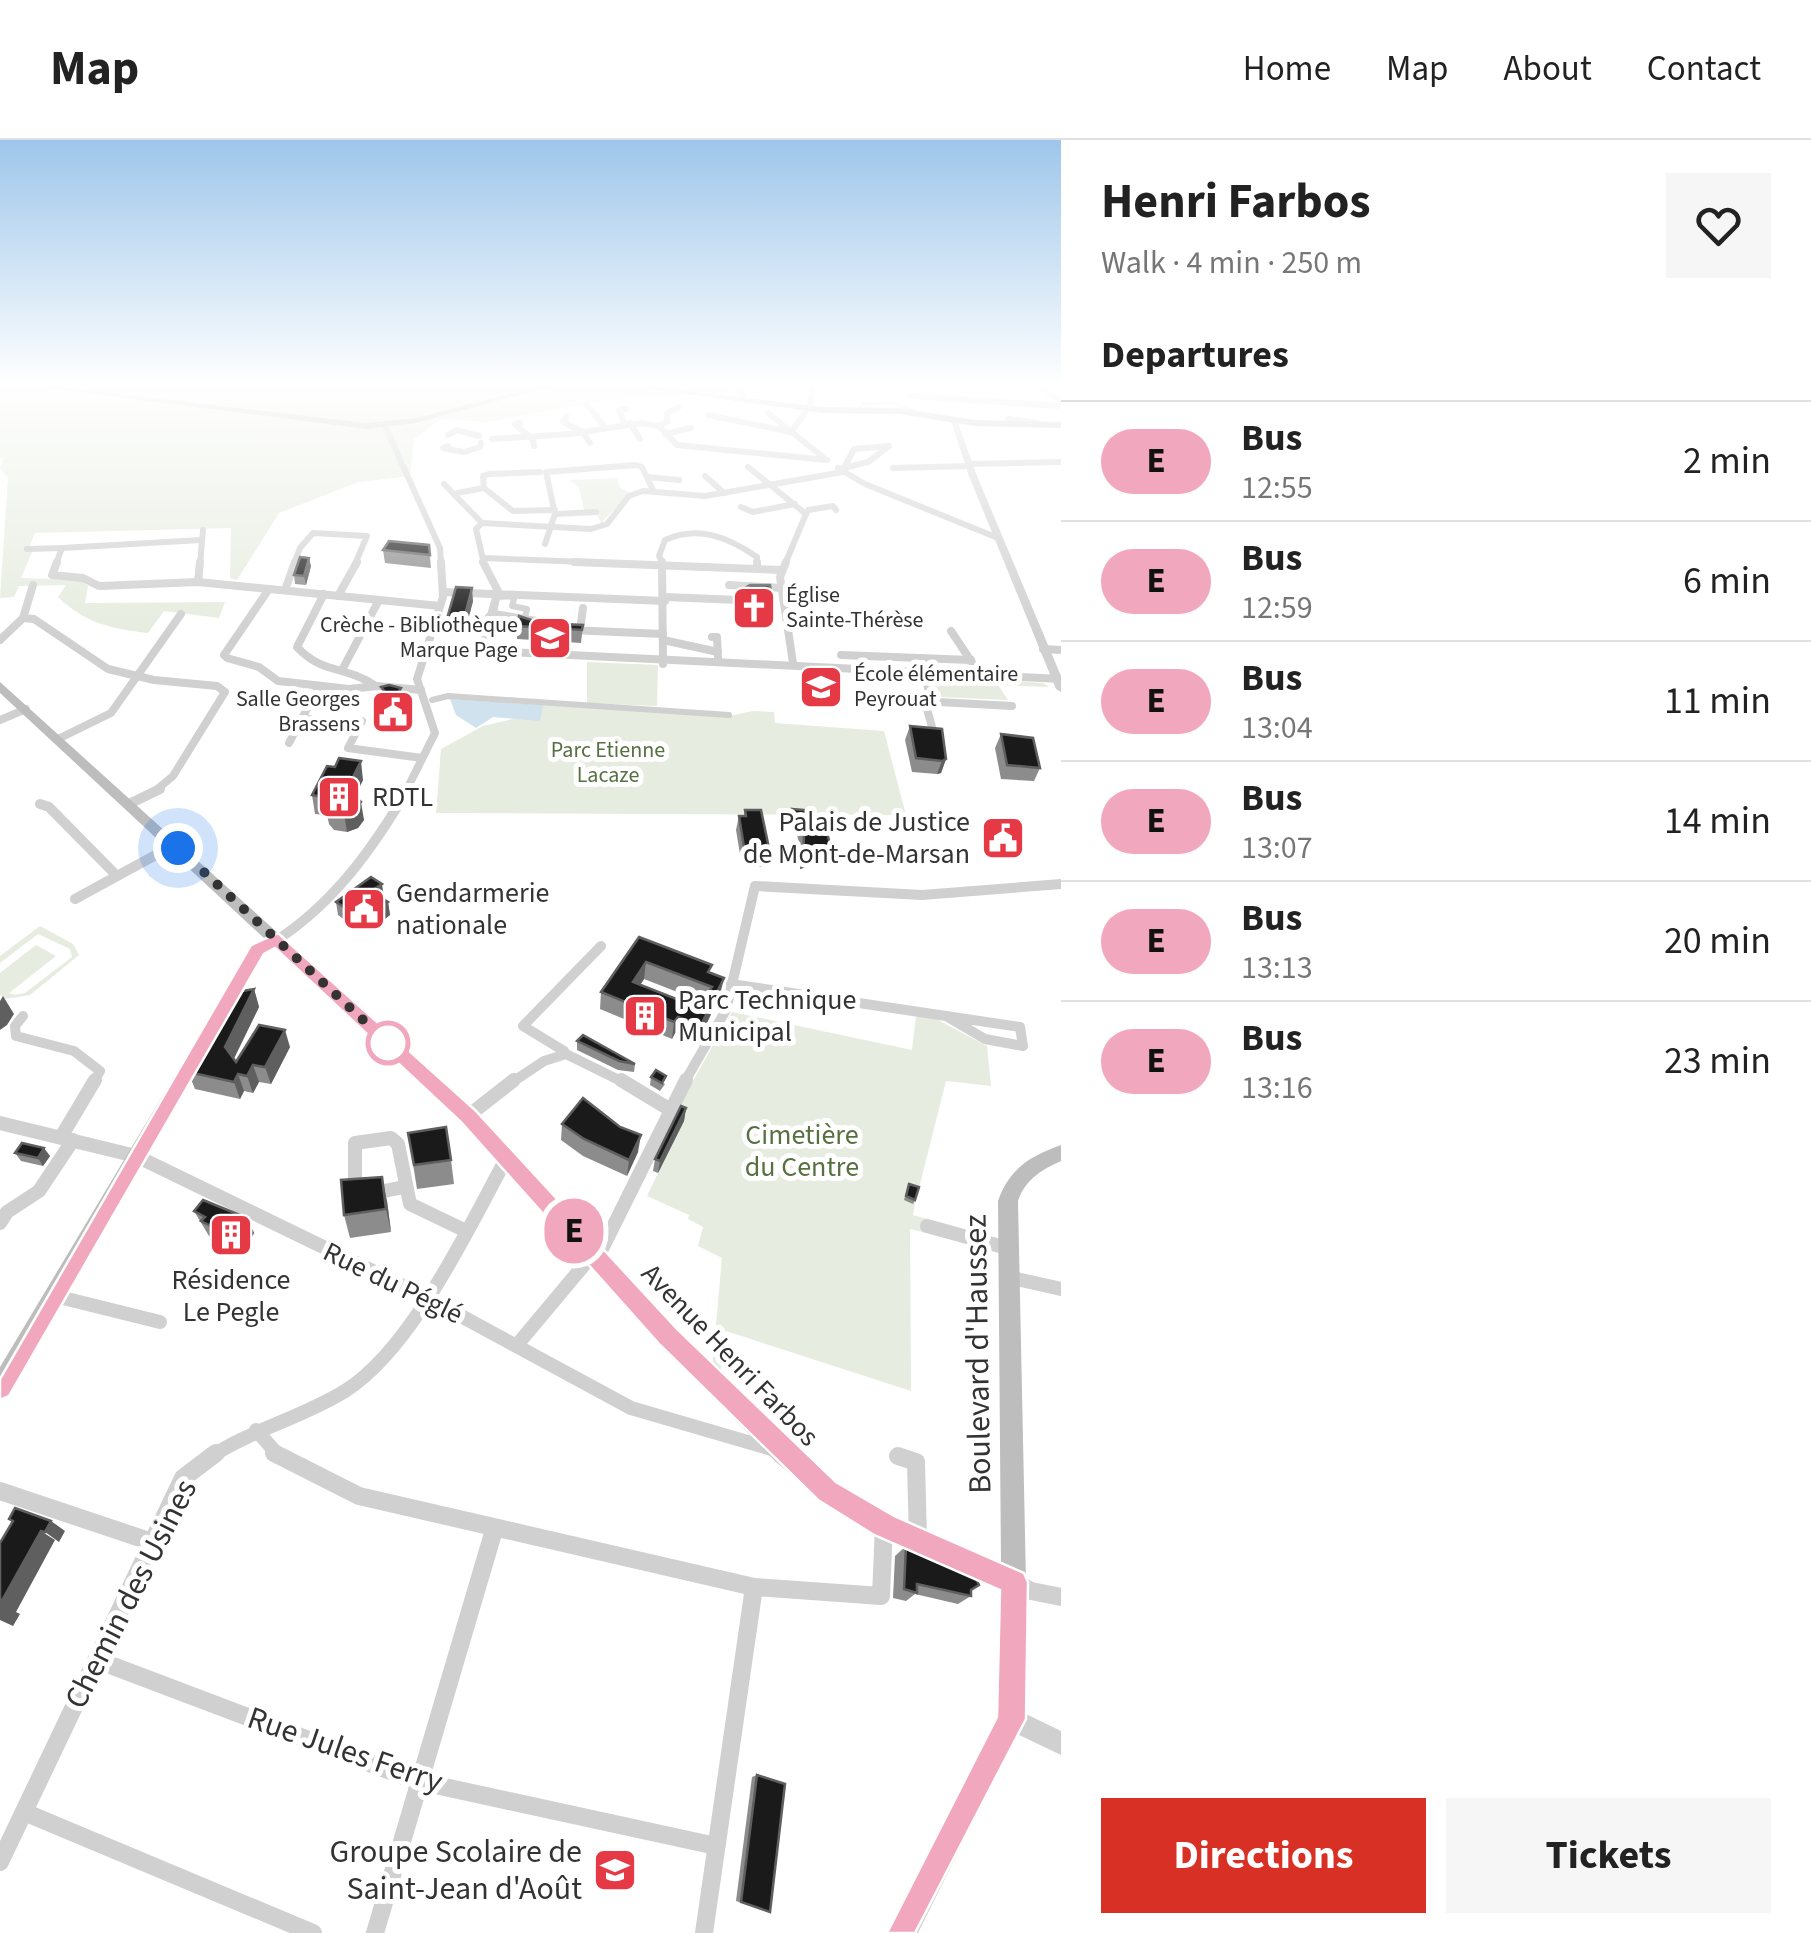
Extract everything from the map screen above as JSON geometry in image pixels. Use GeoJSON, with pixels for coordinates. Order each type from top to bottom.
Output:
{"type":"FeatureCollection","features":[{"type":"Feature","properties":{"kind":"main road","name":"Avenue Henri Farbos"},"geometry":{"type":"LineString","coordinates":[[0,686],[468,1116],[669,1337],[827,1491],[884,1526],[1014,1582]]}},
{"type":"Feature","properties":{"kind":"main road"},"geometry":{"type":"LineString","coordinates":[[252,917],[258,948]]}},
{"type":"Feature","properties":{"kind":"main road"},"geometry":{"type":"LineString","coordinates":[[0,1388],[258,948],[278,940]]}},
{"type":"Feature","properties":{"kind":"main road","name":"Boulevard d'Haussez"},"geometry":{"type":"LineString","coordinates":[[1014,1582],[1007,1248],[1012,1188],[1030,1167],[1061,1153]]}},
{"type":"Feature","properties":{"kind":"street"},"geometry":{"type":"LineString","coordinates":[[278,940],[296,930],[371,851],[436,726],[417,674],[433,648],[444,592],[440,542],[401,470]]}},
{"type":"Feature","properties":{"kind":"street"},"geometry":{"type":"LineString","coordinates":[[545,544],[555,512],[546,472],[581,470]]}},
{"type":"Feature","properties":{"kind":"street"},"geometry":{"type":"LineString","coordinates":[[644,470],[653,490]]}},
{"type":"Feature","properties":{"kind":"street"},"geometry":{"type":"LineString","coordinates":[[751,470],[806,514]]}},
{"type":"Feature","properties":{"kind":"street"},"geometry":{"type":"LineString","coordinates":[[481,648],[497,584],[478,554],[476,528],[482,523],[591,529],[606,524],[629,496],[653,490],[705,496],[839,470]]}},
{"type":"Feature","properties":{"kind":"street"},"geometry":{"type":"LineString","coordinates":[[844,470],[998,538]]}},
{"type":"Feature","properties":{"kind":"street"},"geometry":{"type":"LineString","coordinates":[[970,470],[1061,689]]}},
{"type":"Feature","properties":{"kind":"street"},"geometry":{"type":"LineString","coordinates":[[540,472],[489,474],[483,476],[484,488],[513,512],[596,512]]}},
{"type":"Feature","properties":{"kind":"street"},"geometry":{"type":"LineString","coordinates":[[705,476],[724,493]]}},
{"type":"Feature","properties":{"kind":"street"},"geometry":{"type":"LineString","coordinates":[[648,477],[679,480]]}},
{"type":"Feature","properties":{"kind":"street"},"geometry":{"type":"LineString","coordinates":[[444,484],[457,493],[482,523]]}},
{"type":"Feature","properties":{"kind":"street"},"geometry":{"type":"LineString","coordinates":[[457,493],[484,488]]}},
{"type":"Feature","properties":{"kind":"street"},"geometry":{"type":"LineString","coordinates":[[806,514],[834,508],[832,493]]}},
{"type":"Feature","properties":{"kind":"street"},"geometry":{"type":"LineString","coordinates":[[741,506],[752,512],[795,504]]}},
{"type":"Feature","properties":{"kind":"street"},"geometry":{"type":"LineString","coordinates":[[792,663],[782,570],[806,514]]}},
{"type":"Feature","properties":{"kind":"street"},"geometry":{"type":"LineString","coordinates":[[663,662],[665,567],[659,556],[665,540],[693,532],[725,538],[757,557],[757,568]]}},
{"type":"Feature","properties":{"kind":"street"},"geometry":{"type":"LineString","coordinates":[[284,590],[300,548],[314,533],[367,536],[370,539],[363,554],[338,596]]}},
{"type":"Feature","properties":{"kind":"street"},"geometry":{"type":"LineString","coordinates":[[27,550],[202,535],[198,582]]}},
{"type":"Feature","properties":{"kind":"street"},"geometry":{"type":"LineString","coordinates":[[62,548],[52,571],[54,577],[83,578],[98,586],[198,582],[440,606]]}},
{"type":"Feature","properties":{"kind":"street"},"geometry":{"type":"LineString","coordinates":[[483,558],[782,570]]}},
{"type":"Feature","properties":{"kind":"street"},"geometry":{"type":"LineString","coordinates":[[729,585],[782,588]]}},
{"type":"Feature","properties":{"kind":"street"},"geometry":{"type":"LineString","coordinates":[[0,640],[24,618],[33,586]]}},
{"type":"Feature","properties":{"kind":"street"},"geometry":{"type":"LineString","coordinates":[[269,588],[224,655],[259,666],[272,679],[349,689],[376,686],[421,690]]}},
{"type":"Feature","properties":{"kind":"street"},"geometry":{"type":"LineString","coordinates":[[444,592],[738,600],[737,613]]}},
{"type":"Feature","properties":{"kind":"street"},"geometry":{"type":"LineString","coordinates":[[324,594],[297,647],[312,664],[342,670],[376,686]]}},
{"type":"Feature","properties":{"kind":"street"},"geometry":{"type":"LineString","coordinates":[[516,596],[498,597],[494,612],[537,620],[525,618],[527,610],[512,606],[516,596]]}},
{"type":"Feature","properties":{"kind":"street"},"geometry":{"type":"LineString","coordinates":[[342,670],[379,600]]}},
{"type":"Feature","properties":{"kind":"street"},"geometry":{"type":"LineString","coordinates":[[583,608],[583,630]]}},
{"type":"Feature","properties":{"kind":"street"},"geometry":{"type":"LineString","coordinates":[[58,738],[109,715],[181,614]]}},
{"type":"Feature","properties":{"kind":"street"},"geometry":{"type":"LineString","coordinates":[[489,617],[520,619],[541,629]]}},
{"type":"Feature","properties":{"kind":"street"},"geometry":{"type":"LineString","coordinates":[[24,618],[40,618],[92,661],[137,677],[217,686],[224,692],[173,776],[160,790],[129,804]]}},
{"type":"Feature","properties":{"kind":"street"},"geometry":{"type":"LineString","coordinates":[[560,630],[663,637],[718,657]]}},
{"type":"Feature","properties":{"kind":"street"},"geometry":{"type":"LineString","coordinates":[[951,631],[978,672]]}},
{"type":"Feature","properties":{"kind":"street"},"geometry":{"type":"LineString","coordinates":[[712,637],[717,637],[718,657]]}},
{"type":"Feature","properties":{"kind":"street"},"geometry":{"type":"LineString","coordinates":[[433,648],[663,662],[718,657],[1058,678]]}},
{"type":"Feature","properties":{"kind":"street"},"geometry":{"type":"LineString","coordinates":[[1043,649],[1061,650]]}},
{"type":"Feature","properties":{"kind":"street"},"geometry":{"type":"LineString","coordinates":[[840,655],[971,660]]}},
{"type":"Feature","properties":{"kind":"street"},"geometry":{"type":"LineString","coordinates":[[924,670],[933,699],[928,709],[934,734]]}},
{"type":"Feature","properties":{"kind":"street"},"geometry":{"type":"LineString","coordinates":[[289,742],[320,686]]}},
{"type":"Feature","properties":{"kind":"street"},"geometry":{"type":"LineString","coordinates":[[432,700],[448,696],[729,716]]}},
{"type":"Feature","properties":{"kind":"street"},"geometry":{"type":"LineString","coordinates":[[933,699],[1012,706]]}},
{"type":"Feature","properties":{"kind":"street"},"geometry":{"type":"LineString","coordinates":[[0,720],[26,709]]}},
{"type":"Feature","properties":{"kind":"street"},"geometry":{"type":"LineString","coordinates":[[302,718],[360,723],[346,744],[348,748],[422,758]]}},
{"type":"Feature","properties":{"kind":"street"},"geometry":{"type":"LineString","coordinates":[[40,804],[49,806],[116,874]]}},
{"type":"Feature","properties":{"kind":"street"},"geometry":{"type":"LineString","coordinates":[[75,898],[174,844]]}},
{"type":"Feature","properties":{"kind":"street"},"geometry":{"type":"LineString","coordinates":[[516,1345],[596,1255],[669,1109],[726,1010],[756,886],[922,895],[1061,884]]}},
{"type":"Feature","properties":{"kind":"street"},"geometry":{"type":"LineString","coordinates":[[562,1054],[564,1051],[523,1026],[601,946]]}},
{"type":"Feature","properties":{"kind":"street"},"geometry":{"type":"LineString","coordinates":[[731,984],[1020,1027],[1023,1046],[986,1039],[946,1016]]}},
{"type":"Feature","properties":{"kind":"street"},"geometry":{"type":"LineString","coordinates":[[0,1223],[7,1212],[38,1191],[100,1071],[74,1051],[16,1036],[15,1026],[22,1016]]}},
{"type":"Feature","properties":{"kind":"street"},"geometry":{"type":"LineString","coordinates":[[468,1116],[562,1054],[574,1056],[669,1109]]}},
{"type":"Feature","properties":{"kind":"street","name":"Rue du Péglé"},"geometry":{"type":"LineString","coordinates":[[0,1123],[136,1156],[424,1296],[631,1408],[784,1453]]}},
{"type":"Feature","properties":{"kind":"street"},"geometry":{"type":"LineString","coordinates":[[404,1188],[356,1195],[352,1149],[355,1143],[396,1140],[404,1188],[414,1207],[464,1230]]}},
{"type":"Feature","properties":{"kind":"street","name":"Chemin des Usines"},"geometry":{"type":"LineString","coordinates":[[0,1862],[183,1478],[209,1455],[348,1390],[390,1353],[507,1157]]}},
{"type":"Feature","properties":{"kind":"street"},"geometry":{"type":"LineString","coordinates":[[926,1226],[1007,1248]]}},
{"type":"Feature","properties":{"kind":"street"},"geometry":{"type":"LineString","coordinates":[[1008,1277],[1061,1289]]}},
{"type":"Feature","properties":{"kind":"street"},"geometry":{"type":"LineString","coordinates":[[56,1296],[160,1322]]}},
{"type":"Feature","properties":{"kind":"street"},"geometry":{"type":"LineString","coordinates":[[256,1430],[274,1453],[359,1496],[754,1588],[881,1596],[884,1526]]}},
{"type":"Feature","properties":{"kind":"street"},"geometry":{"type":"LineString","coordinates":[[898,1456],[916,1462],[918,1540]]}},
{"type":"Feature","properties":{"kind":"street"},"geometry":{"type":"LineString","coordinates":[[0,1492],[152,1542]]}},
{"type":"Feature","properties":{"kind":"street"},"geometry":{"type":"LineString","coordinates":[[375,1933],[417,1780],[494,1530]]}},
{"type":"Feature","properties":{"kind":"street"},"geometry":{"type":"LineString","coordinates":[[904,1933],[1012,1719],[1014,1582],[1031,1592],[1061,1597]]}},
{"type":"Feature","properties":{"kind":"street"},"geometry":{"type":"LineString","coordinates":[[704,1933],[754,1588]]}},
{"type":"Feature","properties":{"kind":"street","name":"Rue Jules Ferry"},"geometry":{"type":"LineString","coordinates":[[97,1660],[417,1780],[716,1846]]}},
{"type":"Feature","properties":{"kind":"street"},"geometry":{"type":"LineString","coordinates":[[1012,1719],[1061,1744]]}},
{"type":"Feature","properties":{"kind":"street"},"geometry":{"type":"LineString","coordinates":[[24,1812],[313,1933]]}},
{"type":"Feature","properties":{"kind":"green space"},"geometry":{"type":"Polygon","coordinates":[[[1,470],[411,470],[410,476],[358,482],[279,513],[237,580],[230,578],[231,528],[35,533],[21,578],[81,580],[88,586],[85,603],[225,602],[219,618],[164,611],[148,633],[110,627],[78,613],[58,597],[66,585],[19,586],[14,597],[0,598],[8,478],[1,470]]]}},
{"type":"Feature","properties":{"kind":"green space"},"geometry":{"type":"Polygon","coordinates":[[[617,478],[620,487],[630,493],[601,523],[596,512],[584,510],[579,487],[569,480],[617,478]]]}},
{"type":"Feature","properties":{"kind":"green space"},"geometry":{"type":"Polygon","coordinates":[[[587,662],[658,665],[657,706],[587,703],[587,662]]]}},
{"type":"Feature","properties":{"kind":"green space"},"geometry":{"type":"Polygon","coordinates":[[[930,676],[1043,683],[1049,687],[998,685],[1008,700],[939,697],[932,686],[938,685],[937,679],[930,676]]]}},
{"type":"Feature","properties":{"kind":"green space","name":"Parc Etienne Lacaze"},"geometry":{"type":"Polygon","coordinates":[[[543,705],[729,716],[774,712],[775,723],[884,731],[906,815],[436,813],[441,749],[483,726],[517,718],[543,705]]]}},
{"type":"Feature","properties":{"kind":"green space"},"geometry":{"type":"Polygon","coordinates":[[[40,926],[73,944],[79,955],[30,995],[6,999],[0,995],[0,973],[36,945],[56,956],[9,993],[25,993],[72,957],[70,949],[38,934],[0,963],[0,956],[40,926]]]}},
{"type":"Feature","properties":{"kind":"green space","name":"Cimetière du Centre"},"geometry":{"type":"Polygon","coordinates":[[[732,1012],[912,1050],[916,1016],[936,1019],[987,1046],[991,1086],[946,1081],[915,1204],[913,1215],[927,1219],[926,1233],[910,1229],[911,1391],[726,1331],[720,1376],[712,1369],[722,1258],[698,1246],[703,1227],[688,1219],[689,1215],[647,1196],[683,1121],[673,1116],[732,1012]]]}},
{"type":"Feature","properties":{"kind":"water"},"geometry":{"type":"Polygon","coordinates":[[[450,699],[543,705],[540,721],[493,717],[476,728],[456,715],[450,699]]]}},
{"type":"Feature","properties":{"kind":"building"},"geometry":{"type":"Polygon","coordinates":[[[389,541],[429,545],[430,555],[383,550],[389,541]]]}},
{"type":"Feature","properties":{"kind":"building"},"geometry":{"type":"Polygon","coordinates":[[[300,557],[309,558],[304,576],[294,575],[300,557]]]}},
{"type":"Feature","properties":{"kind":"building"},"geometry":{"type":"Polygon","coordinates":[[[750,585],[770,585],[771,593],[759,596],[742,590],[750,585]]]}},
{"type":"Feature","properties":{"kind":"building"},"geometry":{"type":"Polygon","coordinates":[[[456,587],[472,588],[463,623],[446,622],[456,587]]]}},
{"type":"Feature","properties":{"kind":"building"},"geometry":{"type":"Polygon","coordinates":[[[519,616],[541,623],[583,625],[582,630],[517,626],[519,616]]]}},
{"type":"Feature","properties":{"kind":"building"},"geometry":{"type":"Polygon","coordinates":[[[381,687],[401,688],[394,699],[378,704],[385,692],[381,687]]]}},
{"type":"Feature","properties":{"kind":"building"},"geometry":{"type":"Polygon","coordinates":[[[910,726],[942,729],[946,759],[916,758],[910,726]]]}},
{"type":"Feature","properties":{"kind":"building"},"geometry":{"type":"Polygon","coordinates":[[[1001,734],[1033,738],[1040,768],[1007,765],[1001,734]]]}},
{"type":"Feature","properties":{"kind":"building"},"geometry":{"type":"Polygon","coordinates":[[[339,758],[361,761],[347,789],[361,802],[355,810],[344,813],[331,812],[325,805],[328,798],[312,795],[327,766],[335,767],[339,758]]]}},
{"type":"Feature","properties":{"kind":"building"},"geometry":{"type":"Polygon","coordinates":[[[792,809],[814,811],[816,817],[823,817],[831,848],[803,855],[804,837],[799,817],[794,817],[792,809]]]}},
{"type":"Feature","properties":{"kind":"building"},"geometry":{"type":"Polygon","coordinates":[[[745,810],[761,810],[770,853],[753,853],[751,847],[744,847],[739,816],[746,816],[745,810]]]}},
{"type":"Feature","properties":{"kind":"building"},"geometry":{"type":"Polygon","coordinates":[[[371,877],[382,884],[371,891],[388,902],[375,911],[358,901],[347,909],[336,902],[371,877]]]}},
{"type":"Feature","properties":{"kind":"building"},"geometry":{"type":"Polygon","coordinates":[[[639,937],[712,965],[708,972],[724,978],[701,1025],[678,1017],[674,1022],[601,992],[639,937]],[[646,962],[633,982],[699,1008],[712,987],[646,962]]]}},
{"type":"Feature","properties":{"kind":"building"},"geometry":{"type":"Polygon","coordinates":[[[254,989],[225,1047],[236,1062],[259,1025],[285,1030],[265,1067],[253,1065],[247,1076],[238,1074],[234,1082],[188,1072],[191,1067],[187,1066],[230,993],[254,989]]]}},
{"type":"Feature","properties":{"kind":"building"},"geometry":{"type":"Polygon","coordinates":[[[583,1035],[635,1064],[619,1061],[577,1041],[583,1035]]]}},
{"type":"Feature","properties":{"kind":"building"},"geometry":{"type":"Polygon","coordinates":[[[656,1070],[666,1076],[662,1083],[651,1077],[656,1070]]]}},
{"type":"Feature","properties":{"kind":"building"},"geometry":{"type":"Polygon","coordinates":[[[583,1098],[620,1127],[641,1135],[629,1160],[562,1124],[583,1098]]]}},
{"type":"Feature","properties":{"kind":"building"},"geometry":{"type":"Polygon","coordinates":[[[681,1106],[686,1108],[660,1161],[655,1159],[681,1106]]]}},
{"type":"Feature","properties":{"kind":"building"},"geometry":{"type":"Polygon","coordinates":[[[446,1127],[451,1160],[414,1165],[408,1133],[446,1127]]]}},
{"type":"Feature","properties":{"kind":"building"},"geometry":{"type":"Polygon","coordinates":[[[22,1143],[44,1148],[38,1158],[15,1153],[22,1143]]]}},
{"type":"Feature","properties":{"kind":"building"},"geometry":{"type":"Polygon","coordinates":[[[382,1177],[386,1209],[344,1215],[341,1180],[382,1177]]]}},
{"type":"Feature","properties":{"kind":"building"},"geometry":{"type":"Polygon","coordinates":[[[909,1184],[919,1187],[915,1200],[906,1196],[909,1184]]]}},
{"type":"Feature","properties":{"kind":"building"},"geometry":{"type":"Polygon","coordinates":[[[203,1200],[247,1218],[238,1235],[230,1236],[201,1221],[205,1217],[194,1211],[203,1200]]]}},
{"type":"Feature","properties":{"kind":"building"},"geometry":{"type":"Polygon","coordinates":[[[15,1508],[51,1521],[45,1532],[41,1531],[0,1604],[0,1543],[13,1521],[9,1519],[15,1508]]]}},
{"type":"Feature","properties":{"kind":"building"},"geometry":{"type":"Polygon","coordinates":[[[906,1546],[970,1565],[979,1585],[971,1590],[971,1596],[917,1584],[917,1593],[904,1589],[906,1546]]]}},
{"type":"Feature","properties":{"kind":"building"},"geometry":{"type":"Polygon","coordinates":[[[757,1775],[785,1784],[770,1912],[741,1902],[757,1775]]]}},
{"type":"Feature","properties":{"kind":"bus line","name":"E"},"geometry":{"type":"LineString","coordinates":[[0,1388],[258,949],[278,940],[468,1116],[669,1337],[827,1491],[884,1526],[1014,1582],[1012,1719],[904,1933]]}},
{"type":"Feature","properties":{"kind":"place","name":"Église Sainte-Thérèse"},"geometry":{"type":"Point","coordinates":[754,608]}},
{"type":"Feature","properties":{"kind":"place","name":"Crèche - Bibliothèque Marque Page"},"geometry":{"type":"Point","coordinates":[550,638]}},
{"type":"Feature","properties":{"kind":"place","name":"École élémentaire Peyrouat"},"geometry":{"type":"Point","coordinates":[821,687]}},
{"type":"Feature","properties":{"kind":"place","name":"Salle Georges Brassens"},"geometry":{"type":"Point","coordinates":[393,712]}},
{"type":"Feature","properties":{"kind":"place","name":"RDTL"},"geometry":{"type":"Point","coordinates":[339,797]}},
{"type":"Feature","properties":{"kind":"place","name":"Palais de Justice de Mont-de-Marsan"},"geometry":{"type":"Point","coordinates":[1003,838]}},
{"type":"Feature","properties":{"kind":"place","name":"Gendarmerie nationale"},"geometry":{"type":"Point","coordinates":[364,909]}},
{"type":"Feature","properties":{"kind":"place","name":"Parc Technique Municipal"},"geometry":{"type":"Point","coordinates":[645,1016]}},
{"type":"Feature","properties":{"kind":"place","name":"Résidence Le Pegle"},"geometry":{"type":"Point","coordinates":[231,1235]}},
{"type":"Feature","properties":{"kind":"place","name":"Groupe Scolaire de Saint-Jean d'Août"},"geometry":{"type":"Point","coordinates":[615,1870]}},
{"type":"Feature","properties":{"kind":"route"},"geometry":{"type":"LineString","coordinates":[[178,848],[388,1043]]}}]}
